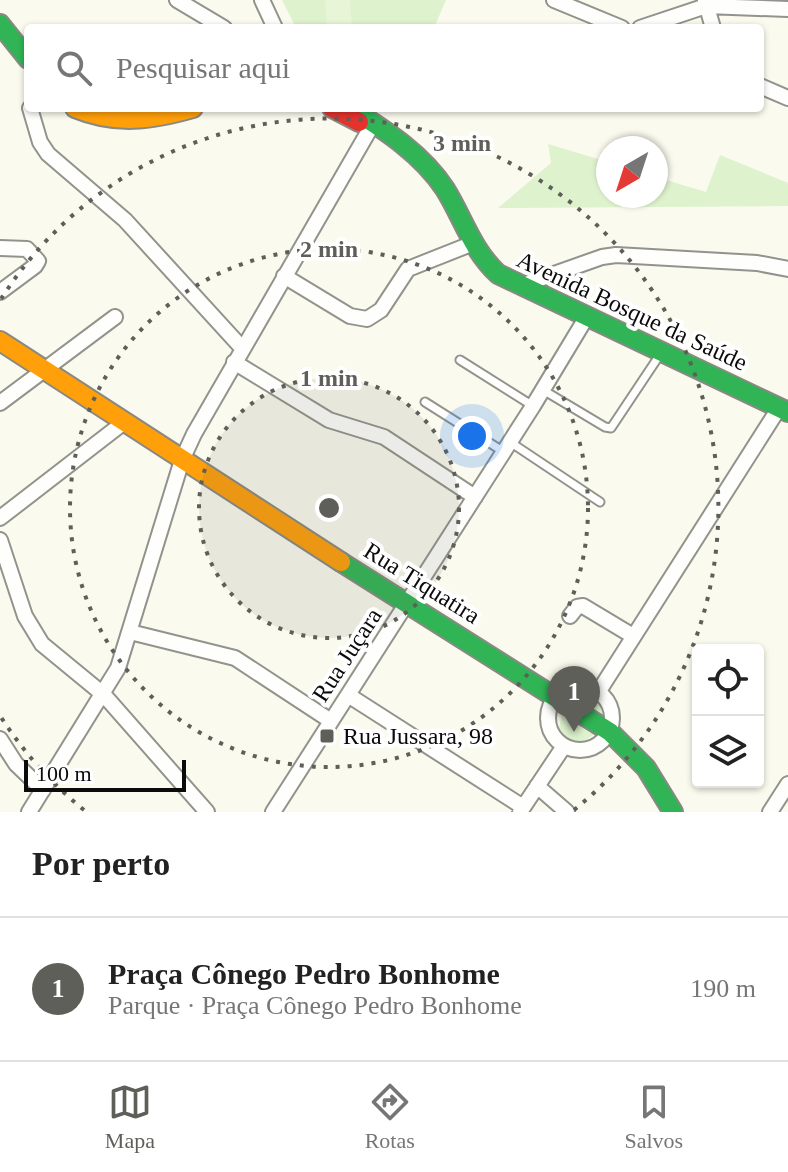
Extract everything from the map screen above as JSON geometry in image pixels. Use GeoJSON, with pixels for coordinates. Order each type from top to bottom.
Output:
{"type":"FeatureCollection","features":[{"type":"Feature","properties":{"kind":"street"},"geometry":{"type":"LineString","coordinates":[[177,0],[217,24]]}},
{"type":"Feature","properties":{"kind":"street"},"geometry":{"type":"LineString","coordinates":[[262,0],[273,24]]}},
{"type":"Feature","properties":{"kind":"street"},"geometry":{"type":"LineString","coordinates":[[554,0],[612,24]]}},
{"type":"Feature","properties":{"kind":"street"},"geometry":{"type":"LineString","coordinates":[[706,3],[712,24]]}},
{"type":"Feature","properties":{"kind":"street"},"geometry":{"type":"LineString","coordinates":[[651,24],[706,3],[788,9]]}},
{"type":"Feature","properties":{"kind":"street"},"geometry":{"type":"LineString","coordinates":[[1,27],[24,54]]}},
{"type":"Feature","properties":{"kind":"street"},"geometry":{"type":"LineString","coordinates":[[764,88],[788,98]]}},
{"type":"Feature","properties":{"kind":"street"},"geometry":{"type":"LineString","coordinates":[[31,112],[40,142],[48,154],[125,220],[242,348]]}},
{"type":"Feature","properties":{"kind":"street"},"geometry":{"type":"LineString","coordinates":[[85,112],[102,119],[128,123],[180,112]]}},
{"type":"Feature","properties":{"kind":"street","name":"Avenida Bosque da Saúde"},"geometry":{"type":"LineString","coordinates":[[342,112],[375,126]]}},
{"type":"Feature","properties":{"kind":"street","name":"Avenida Bosque da Saúde"},"geometry":{"type":"LineString","coordinates":[[356,112],[430,170],[444,188],[471,244],[485,264],[498,274],[783,413]]}},
{"type":"Feature","properties":{"kind":"street"},"geometry":{"type":"LineString","coordinates":[[29,812],[118,668],[182,460],[242,348],[375,126]]}},
{"type":"Feature","properties":{"kind":"street"},"geometry":{"type":"LineString","coordinates":[[284,276],[350,316],[367,319],[381,310],[408,269],[471,244]]}},
{"type":"Feature","properties":{"kind":"street"},"geometry":{"type":"LineString","coordinates":[[0,248],[27,249],[38,261],[0,292]]}},
{"type":"Feature","properties":{"kind":"street"},"geometry":{"type":"LineString","coordinates":[[523,285],[616,255],[757,263],[788,269]]}},
{"type":"Feature","properties":{"kind":"street"},"geometry":{"type":"LineString","coordinates":[[0,403],[115,317]]}},
{"type":"Feature","properties":{"kind":"street","name":"Rua Juçara"},"geometry":{"type":"LineString","coordinates":[[273,812],[586,318]]}},
{"type":"Feature","properties":{"kind":"street","name":"Rua Tiquatira"},"geometry":{"type":"LineString","coordinates":[[0,341],[123,423],[610,732],[655,776],[673,812]]}},
{"type":"Feature","properties":{"kind":"street"},"geometry":{"type":"LineString","coordinates":[[234,362],[329,420],[384,437],[475,497]]}},
{"type":"Feature","properties":{"kind":"street"},"geometry":{"type":"LineString","coordinates":[[599,691],[783,413]]}},
{"type":"Feature","properties":{"kind":"street"},"geometry":{"type":"LineString","coordinates":[[0,518],[123,423]]}},
{"type":"Feature","properties":{"kind":"street"},"geometry":{"type":"LineString","coordinates":[[0,540],[25,616],[42,644],[104,695],[207,812]]}},
{"type":"Feature","properties":{"kind":"street"},"geometry":{"type":"LineString","coordinates":[[570,616],[577,607],[583,606],[633,636]]}},
{"type":"Feature","properties":{"kind":"street"},"geometry":{"type":"LineString","coordinates":[[130,632],[235,658],[331,721]]}},
{"type":"Feature","properties":{"kind":"street"},"geometry":{"type":"LineString","coordinates":[[574,685],[599,691],[612,709],[610,732],[601,743],[589,749],[576,750],[564,746],[553,736],[548,723],[549,709],[555,697],[574,685]]}},
{"type":"Feature","properties":{"kind":"street"},"geometry":{"type":"LineString","coordinates":[[348,695],[522,809],[564,746]]}},
{"type":"Feature","properties":{"kind":"street"},"geometry":{"type":"LineString","coordinates":[[0,739],[16,764],[43,790]]}},
{"type":"Feature","properties":{"kind":"street"},"geometry":{"type":"LineString","coordinates":[[770,812],[788,784]]}},
{"type":"Feature","properties":{"kind":"street"},"geometry":{"type":"LineString","coordinates":[[537,786],[567,812]]}},
{"type":"Feature","properties":{"kind":"lane"},"geometry":{"type":"LineString","coordinates":[[543,390],[611,428],[661,353]]}},
{"type":"Feature","properties":{"kind":"lane"},"geometry":{"type":"LineString","coordinates":[[460,360],[533,406]]}},
{"type":"Feature","properties":{"kind":"lane"},"geometry":{"type":"LineString","coordinates":[[425,402],[600,502]]}},
{"type":"Feature","properties":{"kind":"green space"},"geometry":{"type":"Polygon","coordinates":[[[282,0],[446,0],[436,24],[294,24],[282,0]]]}},
{"type":"Feature","properties":{"kind":"green space"},"geometry":{"type":"Polygon","coordinates":[[[325,0],[350,0],[352,24],[327,24],[325,0]]]}},
{"type":"Feature","properties":{"kind":"green space"},"geometry":{"type":"Polygon","coordinates":[[[548,144],[596,158],[596,207],[498,208],[551,163],[548,144]]]}},
{"type":"Feature","properties":{"kind":"green space"},"geometry":{"type":"Polygon","coordinates":[[[720,155],[788,183],[788,206],[668,207],[668,181],[706,192],[720,155]]]}},
{"type":"Feature","properties":{"kind":"green space"},"geometry":{"type":"Polygon","coordinates":[[[581,692],[588,692],[599,699],[602,713],[599,719],[570,700],[581,692]]]}},
{"type":"Feature","properties":{"kind":"green space"},"geometry":{"type":"Polygon","coordinates":[[[562,714],[593,735],[581,743],[567,740],[559,728],[562,714]]]}},
{"type":"Feature","properties":{"kind":"traffic: fast"},"geometry":{"type":"LineString","coordinates":[[0,24],[24,54]]}},
{"type":"Feature","properties":{"kind":"traffic: fast"},"geometry":{"type":"LineString","coordinates":[[356,112],[389,134],[436,176],[481,255],[498,274],[788,412]]}},
{"type":"Feature","properties":{"kind":"traffic: fast"},"geometry":{"type":"LineString","coordinates":[[341,562],[610,732],[646,768],[673,812]]}},
{"type":"Feature","properties":{"kind":"traffic: slow"},"geometry":{"type":"LineString","coordinates":[[87,112],[119,119],[176,112]]}},
{"type":"Feature","properties":{"kind":"traffic: slow"},"geometry":{"type":"LineString","coordinates":[[0,341],[341,562]]}},
{"type":"Feature","properties":{"kind":"traffic: jam"},"geometry":{"type":"LineString","coordinates":[[340,112],[359,122]]}},
{"type":"Feature","properties":{"kind":"place","name":"Praça Cônego Pedro Bonhome"},"geometry":{"type":"Point","coordinates":[574,732]}},
{"type":"Feature","properties":{"kind":"place","name":"Rua Jussara, 98"},"geometry":{"type":"Point","coordinates":[327,736]}}]}
